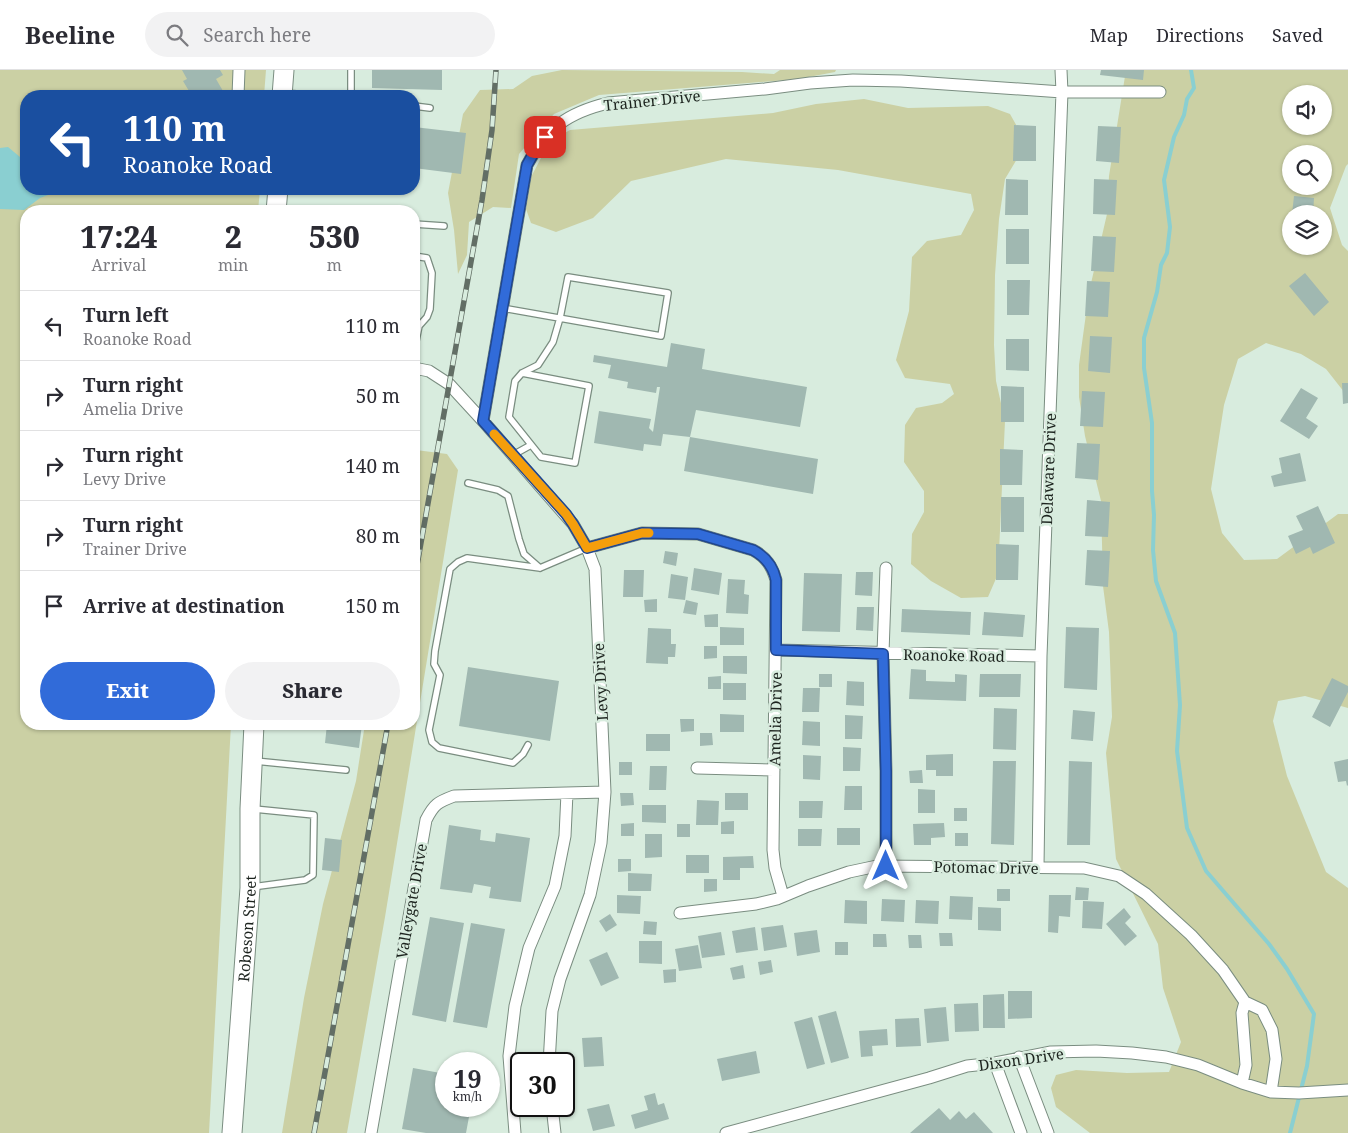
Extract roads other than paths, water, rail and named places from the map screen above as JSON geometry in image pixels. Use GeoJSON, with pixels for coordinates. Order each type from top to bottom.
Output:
{"type":"FeatureCollection","features":[{"type":"Feature","properties":{"kind":"main road"},"geometry":{"type":"LineString","coordinates":[[283,90],[284,70]]}},
{"type":"Feature","properties":{"kind":"main road","name":"Robeson Street"},"geometry":{"type":"LineString","coordinates":[[232,1133],[250,888],[250,808],[254,730]]}},
{"type":"Feature","properties":{"kind":"street"},"geometry":{"type":"LineString","coordinates":[[238,90],[239,70]]}},
{"type":"Feature","properties":{"kind":"street"},"geometry":{"type":"LineString","coordinates":[[908,70],[909,82]]}},
{"type":"Feature","properties":{"kind":"street","name":"Delaware Drive"},"geometry":{"type":"LineString","coordinates":[[1038,868],[1041,656],[1062,92],[1061,70]]}},
{"type":"Feature","properties":{"kind":"street","name":"Trainer Drive"},"geometry":{"type":"LineString","coordinates":[[483,421],[527,165],[545,137],[558,124],[571,116],[590,107],[608,103],[852,80],[1062,92],[1160,92]]}},
{"type":"Feature","properties":{"kind":"street","name":"Levy Drive"},"geometry":{"type":"LineString","coordinates":[[420,369],[429,371],[449,384],[566,514],[587,548],[595,569],[605,792],[601,843],[590,895],[560,978],[552,1011],[550,1052]]}},
{"type":"Feature","properties":{"kind":"street","name":"Amelia Drive"},"geometry":{"type":"LineString","coordinates":[[587,548],[642,533],[698,534],[753,550],[761,554],[774,571],[776,580],[776,650],[773,850],[775,868],[783,896]]}},
{"type":"Feature","properties":{"kind":"street"},"geometry":{"type":"LineString","coordinates":[[886,568],[883,654],[886,866]]}},
{"type":"Feature","properties":{"kind":"street","name":"Roanoke Road"},"geometry":{"type":"LineString","coordinates":[[776,650],[883,654],[1041,656]]}},
{"type":"Feature","properties":{"kind":"street"},"geometry":{"type":"LineString","coordinates":[[697,768],[774,770]]}},
{"type":"Feature","properties":{"kind":"street","name":"Valleygate Drive"},"geometry":{"type":"LineString","coordinates":[[371,1133],[426,820],[432,808],[442,800],[454,796],[605,792]]}},
{"type":"Feature","properties":{"kind":"street"},"geometry":{"type":"LineString","coordinates":[[515,1133],[509,1056],[515,1006],[529,948],[554,886],[565,836],[568,793]]}},
{"type":"Feature","properties":{"kind":"street","name":"Potomac Drive"},"geometry":{"type":"LineString","coordinates":[[680,913],[756,904],[848,872],[877,866],[1084,868],[1118,876],[1146,894],[1191,935],[1222,970],[1245,1002],[1262,1010],[1272,1030],[1276,1059],[1271,1092]]}},
{"type":"Feature","properties":{"kind":"street"},"geometry":{"type":"LineString","coordinates":[[1242,1083],[1246,1065],[1242,1013],[1245,1002]]}},
{"type":"Feature","properties":{"kind":"street","name":"Dixon Drive"},"geometry":{"type":"LineString","coordinates":[[726,1133],[967,1066],[1060,1052],[1096,1051],[1166,1057],[1198,1065],[1242,1083],[1271,1092],[1299,1093],[1348,1090]]}},
{"type":"Feature","properties":{"kind":"street"},"geometry":{"type":"LineString","coordinates":[[1020,1057],[1048,1133]]}},
{"type":"Feature","properties":{"kind":"street"},"geometry":{"type":"LineString","coordinates":[[995,1063],[1022,1133]]}},
{"type":"Feature","properties":{"kind":"street"},"geometry":{"type":"LineString","coordinates":[[553,1117],[555,1133]]}},
{"type":"Feature","properties":{"kind":"lane"},"geometry":{"type":"LineString","coordinates":[[351,70],[351,90]]}},
{"type":"Feature","properties":{"kind":"lane"},"geometry":{"type":"LineString","coordinates":[[420,107],[430,108]]}},
{"type":"Feature","properties":{"kind":"lane"},"geometry":{"type":"LineString","coordinates":[[420,224],[444,226]]}},
{"type":"Feature","properties":{"kind":"lane"},"geometry":{"type":"LineString","coordinates":[[420,257],[427,258],[432,273],[430,309],[427,317],[420,323]]}},
{"type":"Feature","properties":{"kind":"lane"},"geometry":{"type":"LineString","coordinates":[[502,308],[560,318],[661,336],[668,293],[568,277],[560,318],[553,342],[538,365],[522,373],[515,381],[509,417],[541,457],[575,463],[589,386],[522,373]]}},
{"type":"Feature","properties":{"kind":"lane"},"geometry":{"type":"LineString","coordinates":[[513,455],[531,444]]}},
{"type":"Feature","properties":{"kind":"lane"},"geometry":{"type":"LineString","coordinates":[[468,483],[498,490],[508,496],[518,539],[524,554],[540,568]]}},
{"type":"Feature","properties":{"kind":"lane","name":"Amelia Drive"},"geometry":{"type":"LineString","coordinates":[[540,568],[587,548]]}},
{"type":"Feature","properties":{"kind":"lane"},"geometry":{"type":"LineString","coordinates":[[528,746],[523,754],[514,762],[440,748],[432,742],[429,730],[440,675],[434,664],[434,651],[450,569],[458,562],[467,558],[540,568]]}},
{"type":"Feature","properties":{"kind":"lane"},"geometry":{"type":"LineString","coordinates":[[252,761],[346,770]]}},
{"type":"Feature","properties":{"kind":"lane"},"geometry":{"type":"LineString","coordinates":[[250,808],[314,815],[313,875],[306,880],[250,888]]}},
{"type":"Feature","properties":{"kind":"water"},"geometry":{"type":"Polygon","coordinates":[[[8,147],[20,157],[20,195],[48,195],[31,205],[20,205],[20,210],[0,209],[0,148],[8,147]]]}},
{"type":"Feature","properties":{"kind":"waterway"},"geometry":{"type":"LineString","coordinates":[[1191,70],[1194,88],[1187,99],[1184,115],[1174,137],[1164,180],[1170,227],[1167,253],[1161,265],[1157,292],[1144,338],[1144,368],[1152,423],[1153,550],[1156,581],[1175,633],[1180,705],[1177,751],[1187,828],[1206,871],[1269,944],[1287,969],[1314,1014],[1307,1066],[1290,1133]]}},
{"type":"Feature","properties":{"kind":"railway"},"geometry":{"type":"LineString","coordinates":[[420,548],[482,200],[492,130],[496,70]]}},
{"type":"Feature","properties":{"kind":"railway"},"geometry":{"type":"LineString","coordinates":[[314,1133],[387,730]]}}]}
